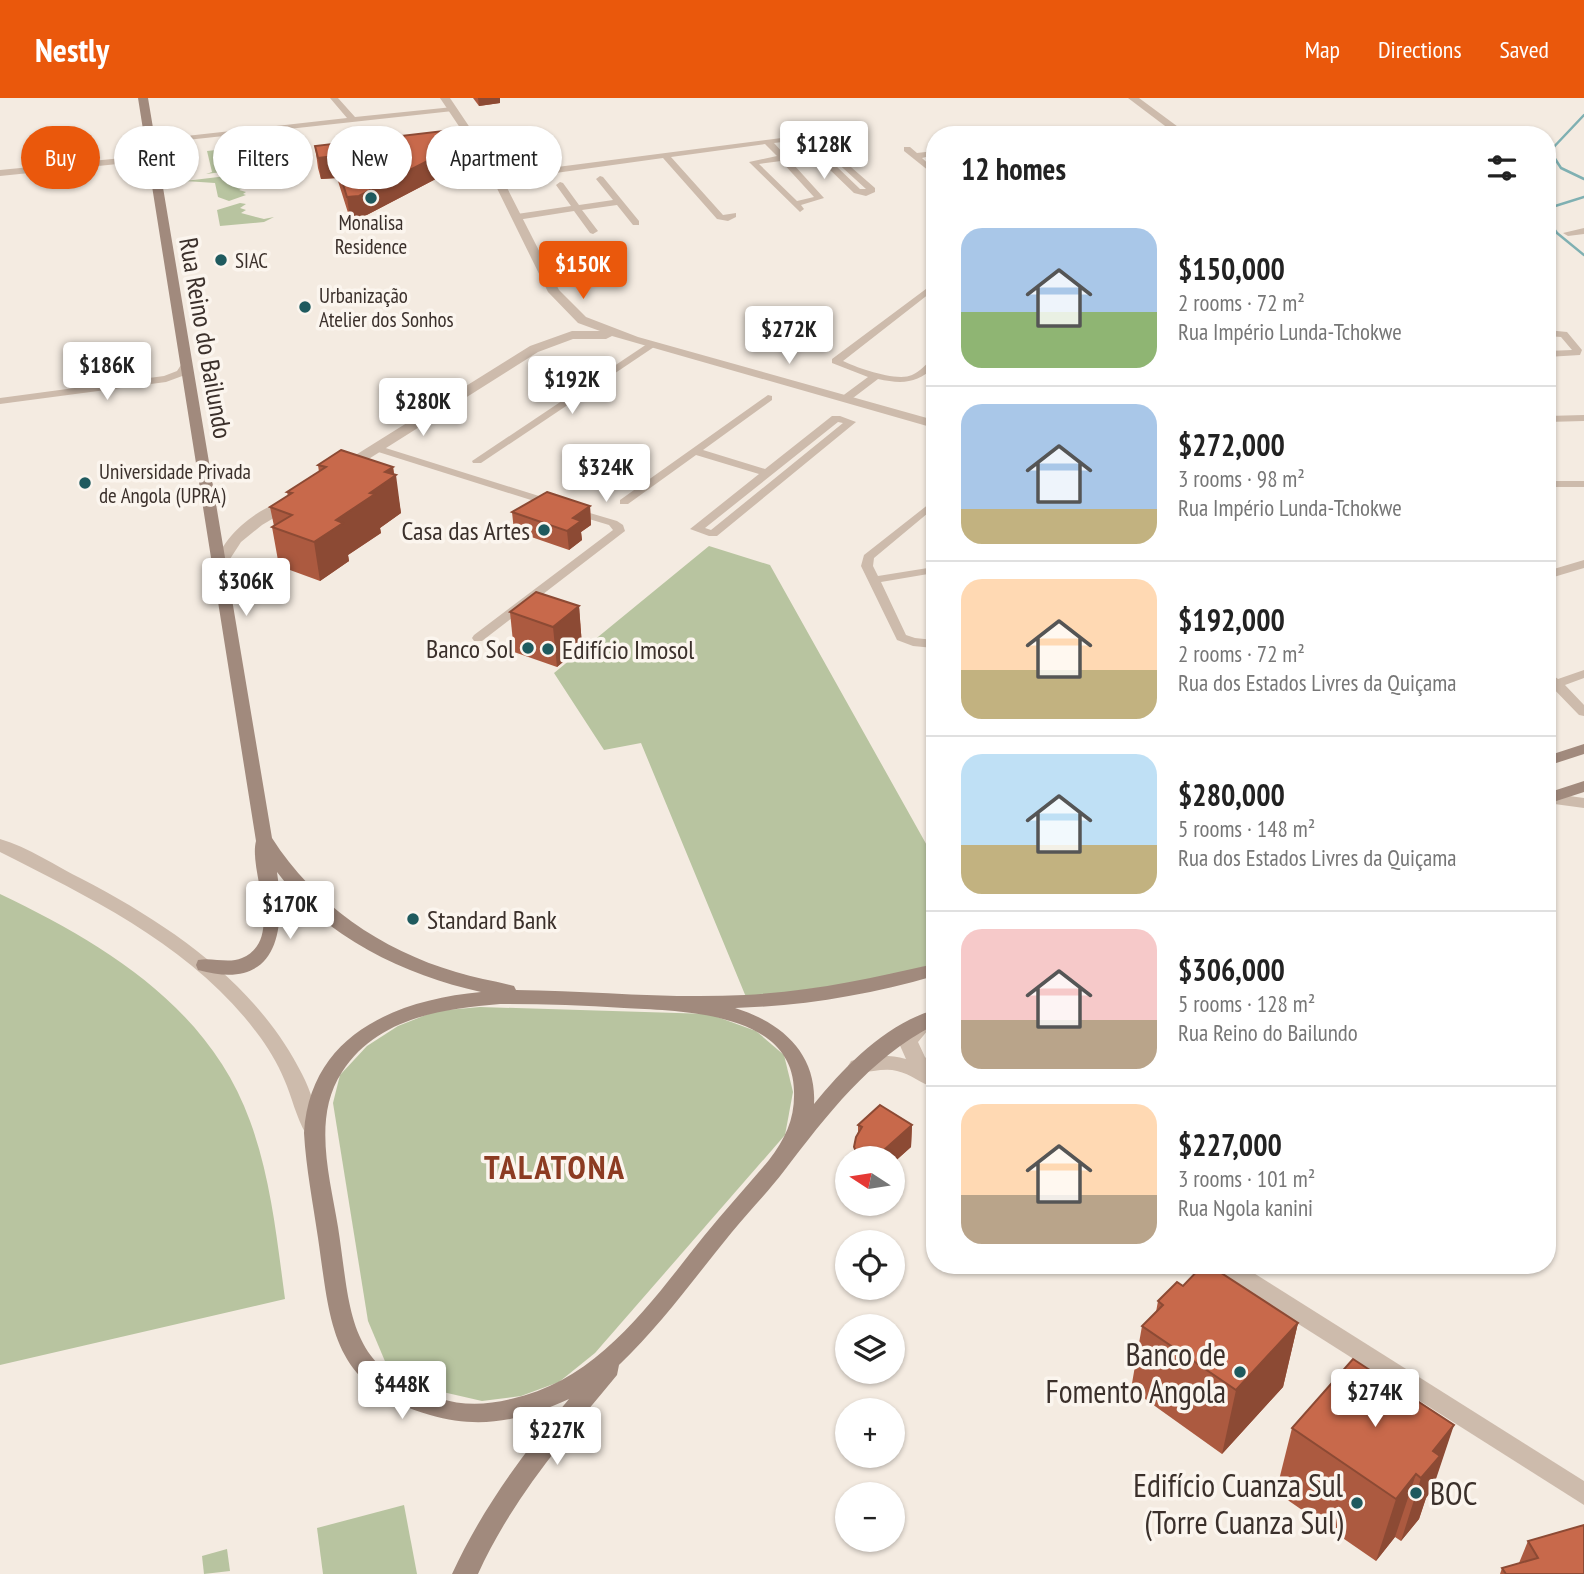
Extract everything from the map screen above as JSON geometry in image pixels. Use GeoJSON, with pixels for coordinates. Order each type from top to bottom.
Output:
{"type":"FeatureCollection","features":[{"type":"Feature","properties":{"kind":"main road","name":"Rua Reino do Bailundo"},"geometry":{"type":"LineString","coordinates":[[143,98],[147,126]]}},
{"type":"Feature","properties":{"kind":"main road","name":"Rua Reino do Bailundo"},"geometry":{"type":"LineString","coordinates":[[158,189],[262,838],[291,880],[331,916],[359,936],[429,971],[458,981],[541,997]]}},
{"type":"Feature","properties":{"kind":"main road"},"geometry":{"type":"LineString","coordinates":[[1556,757],[1584,749]]}},
{"type":"Feature","properties":{"kind":"main road"},"geometry":{"type":"LineString","coordinates":[[1556,796],[1584,786]]}},
{"type":"Feature","properties":{"kind":"main road"},"geometry":{"type":"LineString","coordinates":[[205,965],[241,966],[254,961],[266,950],[273,923],[262,838]]}},
{"type":"Feature","properties":{"kind":"main road"},"geometry":{"type":"LineString","coordinates":[[625,1348],[568,1389],[521,1407],[464,1414],[409,1401],[377,1381],[352,1349],[340,1315],[313,1129],[320,1097],[333,1068],[348,1049],[382,1024],[406,1012],[449,1000],[541,997],[678,1003],[764,1000],[839,991],[906,979],[926,973]]}},
{"type":"Feature","properties":{"kind":"main road"},"geometry":{"type":"LineString","coordinates":[[678,1003],[712,1008],[749,1018],[768,1031],[793,1055],[803,1076],[804,1095],[794,1141]]}},
{"type":"Feature","properties":{"kind":"main road"},"geometry":{"type":"LineString","coordinates":[[466,1574],[494,1518],[517,1483],[794,1141],[858,1066],[888,1041],[926,1022]]}},
{"type":"Feature","properties":{"kind":"street"},"geometry":{"type":"LineString","coordinates":[[334,98],[351,118]]}},
{"type":"Feature","properties":{"kind":"street"},"geometry":{"type":"LineString","coordinates":[[445,98],[464,126]]}},
{"type":"Feature","properties":{"kind":"street"},"geometry":{"type":"LineString","coordinates":[[1133,98],[1172,126]]}},
{"type":"Feature","properties":{"kind":"street"},"geometry":{"type":"LineString","coordinates":[[199,142],[351,118],[453,109]]}},
{"type":"Feature","properties":{"kind":"street"},"geometry":{"type":"LineString","coordinates":[[562,169],[801,136],[816,136],[872,190],[866,193],[857,191],[801,136]]}},
{"type":"Feature","properties":{"kind":"street"},"geometry":{"type":"LineString","coordinates":[[767,141],[783,158],[820,198],[797,206],[753,163],[783,158]]}},
{"type":"Feature","properties":{"kind":"street"},"geometry":{"type":"LineString","coordinates":[[907,149],[926,165]]}},
{"type":"Feature","properties":{"kind":"street"},"geometry":{"type":"LineString","coordinates":[[670,154],[732,214],[732,217],[720,217],[670,154]]}},
{"type":"Feature","properties":{"kind":"street"},"geometry":{"type":"LineString","coordinates":[[916,156],[926,154]]}},
{"type":"Feature","properties":{"kind":"street"},"geometry":{"type":"LineString","coordinates":[[0,173],[114,156]]}},
{"type":"Feature","properties":{"kind":"street"},"geometry":{"type":"LineString","coordinates":[[600,179],[636,223]]}},
{"type":"Feature","properties":{"kind":"street"},"geometry":{"type":"LineString","coordinates":[[562,187],[593,231]]}},
{"type":"Feature","properties":{"kind":"street"},"geometry":{"type":"LineString","coordinates":[[331,477],[519,357],[556,332],[563,323],[561,306],[503,189]]}},
{"type":"Feature","properties":{"kind":"street"},"geometry":{"type":"LineString","coordinates":[[517,217],[619,202]]}},
{"type":"Feature","properties":{"kind":"street"},"geometry":{"type":"LineString","coordinates":[[1569,233],[1584,230]]}},
{"type":"Feature","properties":{"kind":"street"},"geometry":{"type":"LineString","coordinates":[[554,292],[582,320],[634,340],[926,422]]}},
{"type":"Feature","properties":{"kind":"street"},"geometry":{"type":"LineString","coordinates":[[926,292],[836,359],[841,365],[877,375],[910,380],[926,368]]}},
{"type":"Feature","properties":{"kind":"street"},"geometry":{"type":"LineString","coordinates":[[519,357],[549,342],[572,335],[597,334],[634,340]]}},
{"type":"Feature","properties":{"kind":"street"},"geometry":{"type":"LineString","coordinates":[[1556,334],[1564,334],[1577,350],[1576,353],[1556,354]]}},
{"type":"Feature","properties":{"kind":"street"},"geometry":{"type":"LineString","coordinates":[[477,461],[650,345]]}},
{"type":"Feature","properties":{"kind":"street"},"geometry":{"type":"LineString","coordinates":[[0,401],[166,379],[181,373],[187,364]]}},
{"type":"Feature","properties":{"kind":"street"},"geometry":{"type":"LineString","coordinates":[[845,399],[877,375]]}},
{"type":"Feature","properties":{"kind":"street"},"geometry":{"type":"LineString","coordinates":[[624,502],[768,398]]}},
{"type":"Feature","properties":{"kind":"street"},"geometry":{"type":"LineString","coordinates":[[845,420],[863,404]]}},
{"type":"Feature","properties":{"kind":"street"},"geometry":{"type":"LineString","coordinates":[[1556,419],[1584,418]]}},
{"type":"Feature","properties":{"kind":"street"},"geometry":{"type":"LineString","coordinates":[[833,419],[845,420],[851,424],[713,534],[696,529],[833,419]]}},
{"type":"Feature","properties":{"kind":"street"},"geometry":{"type":"LineString","coordinates":[[376,448],[619,527],[619,531],[478,638]]}},
{"type":"Feature","properties":{"kind":"street"},"geometry":{"type":"LineString","coordinates":[[695,451],[765,472]]}},
{"type":"Feature","properties":{"kind":"street"},"geometry":{"type":"LineString","coordinates":[[1556,484],[1584,484]]}},
{"type":"Feature","properties":{"kind":"street"},"geometry":{"type":"LineString","coordinates":[[220,571],[222,558],[232,543],[300,496]]}},
{"type":"Feature","properties":{"kind":"street"},"geometry":{"type":"LineString","coordinates":[[926,514],[869,557],[867,566],[901,637],[926,643]]}},
{"type":"Feature","properties":{"kind":"street"},"geometry":{"type":"LineString","coordinates":[[1556,572],[1584,564]]}},
{"type":"Feature","properties":{"kind":"street"},"geometry":{"type":"LineString","coordinates":[[873,580],[926,571]]}},
{"type":"Feature","properties":{"kind":"street"},"geometry":{"type":"LineString","coordinates":[[1556,678],[1584,674]]}},
{"type":"Feature","properties":{"kind":"street"},"geometry":{"type":"LineString","coordinates":[[1556,684],[1584,712]]}},
{"type":"Feature","properties":{"kind":"street"},"geometry":{"type":"LineString","coordinates":[[1556,800],[1584,803]]}},
{"type":"Feature","properties":{"kind":"street"},"geometry":{"type":"LineString","coordinates":[[0,845],[103,897],[157,929],[205,965],[263,1024],[304,1096],[313,1129]]}},
{"type":"Feature","properties":{"kind":"street"},"geometry":{"type":"LineString","coordinates":[[926,1023],[912,1034],[908,1041],[917,1061],[926,1071]]}},
{"type":"Feature","properties":{"kind":"street"},"geometry":{"type":"LineString","coordinates":[[858,1066],[890,1061],[917,1068],[926,1074]]}},
{"type":"Feature","properties":{"kind":"street"},"geometry":{"type":"LineString","coordinates":[[1237,1274],[1584,1494]]}},
{"type":"Feature","properties":{"kind":"green space"},"geometry":{"type":"Polygon","coordinates":[[[213,150],[213,173],[206,174],[212,172],[207,151],[213,150]]]}},
{"type":"Feature","properties":{"kind":"green space"},"geometry":{"type":"Polygon","coordinates":[[[213,178],[213,183],[199,182],[199,179],[213,178]]]}},
{"type":"Feature","properties":{"kind":"green space"},"geometry":{"type":"Polygon","coordinates":[[[216,189],[241,189],[246,192],[243,194],[246,195],[229,201],[218,197],[216,189]]]}},
{"type":"Feature","properties":{"kind":"green space"},"geometry":{"type":"Polygon","coordinates":[[[240,203],[246,204],[240,208],[246,210],[241,213],[264,219],[274,217],[264,222],[220,226],[217,210],[240,203]]]}},
{"type":"Feature","properties":{"kind":"green space"},"geometry":{"type":"Polygon","coordinates":[[[709,546],[770,565],[926,844],[926,966],[841,985],[746,997],[641,743],[604,750],[554,673],[709,546]]]}},
{"type":"Feature","properties":{"kind":"green space"},"geometry":{"type":"Polygon","coordinates":[[[0,894],[77,934],[114,957],[180,1012],[208,1044],[232,1081],[257,1143],[272,1209],[285,1299],[0,1365],[0,894]]]}},
{"type":"Feature","properties":{"kind":"green space"},"geometry":{"type":"Polygon","coordinates":[[[480,1007],[709,1014],[756,1031],[784,1055],[793,1092],[785,1135],[595,1353],[559,1382],[521,1396],[482,1401],[421,1387],[387,1366],[368,1321],[333,1103],[340,1075],[367,1046],[398,1026],[436,1011],[480,1007]]]}},
{"type":"Feature","properties":{"kind":"green space"},"geometry":{"type":"Polygon","coordinates":[[[404,1505],[417,1574],[323,1574],[317,1528],[404,1505]]]}},
{"type":"Feature","properties":{"kind":"green space"},"geometry":{"type":"Polygon","coordinates":[[[227,1549],[230,1571],[204,1574],[202,1556],[227,1549]]]}},
{"type":"Feature","properties":{"kind":"building"},"geometry":{"type":"Polygon","coordinates":[[[426,133],[426,162],[412,169],[412,135],[426,133]]]}},
{"type":"Feature","properties":{"kind":"building"},"geometry":{"type":"Polygon","coordinates":[[[327,145],[327,157],[318,158],[315,146],[327,145]]]}},
{"type":"Feature","properties":{"kind":"building"},"geometry":{"type":"Polygon","coordinates":[[[344,189],[373,189],[359,196],[347,197],[344,189]]]}},
{"type":"Feature","properties":{"kind":"building"},"geometry":{"type":"Polygon","coordinates":[[[341,450],[393,467],[385,472],[396,475],[370,493],[375,494],[336,520],[343,523],[314,542],[272,527],[292,515],[270,507],[292,493],[287,492],[326,467],[318,465],[341,450]]]}},
{"type":"Feature","properties":{"kind":"building"},"geometry":{"type":"Polygon","coordinates":[[[547,492],[590,506],[573,518],[581,521],[567,531],[512,512],[547,492]]]}},
{"type":"Feature","properties":{"kind":"building"},"geometry":{"type":"Polygon","coordinates":[[[536,592],[579,606],[553,627],[510,612],[536,592]]]}},
{"type":"Feature","properties":{"kind":"building"},"geometry":{"type":"Polygon","coordinates":[[[880,1105],[912,1125],[888,1146],[854,1146],[862,1127],[858,1125],[880,1105]]]}},
{"type":"Feature","properties":{"kind":"building"},"geometry":{"type":"Polygon","coordinates":[[[1194,1274],[1223,1274],[1298,1323],[1236,1390],[1142,1326],[1163,1305],[1158,1301],[1177,1282],[1183,1286],[1194,1274]]]}},
{"type":"Feature","properties":{"kind":"building"},"geometry":{"type":"Polygon","coordinates":[[[1353,1359],[1454,1425],[1433,1451],[1440,1456],[1421,1478],[1416,1474],[1396,1499],[1292,1428],[1353,1359]]]}},
{"type":"Feature","properties":{"kind":"building"},"geometry":{"type":"Polygon","coordinates":[[[1584,1525],[1584,1574],[1506,1574],[1502,1568],[1538,1558],[1528,1541],[1584,1525]]]}},
{"type":"Feature","properties":{"kind":"waterway"},"geometry":{"type":"LineString","coordinates":[[1556,145],[1584,115]]}},
{"type":"Feature","properties":{"kind":"waterway"},"geometry":{"type":"LineString","coordinates":[[1556,160],[1561,168],[1584,179]]}},
{"type":"Feature","properties":{"kind":"waterway"},"geometry":{"type":"LineString","coordinates":[[1556,206],[1584,197]]}},
{"type":"Feature","properties":{"kind":"waterway"},"geometry":{"type":"LineString","coordinates":[[1556,232],[1584,255]]}},
{"type":"Feature","properties":{"kind":"place","name":"Monalisa Residence"},"geometry":{"type":"Point","coordinates":[371,198]}},
{"type":"Feature","properties":{"kind":"place","name":"SIAC"},"geometry":{"type":"Point","coordinates":[221,260]}},
{"type":"Feature","properties":{"kind":"place","name":"Urbanização Atelier dos Sonhos"},"geometry":{"type":"Point","coordinates":[305,307]}},
{"type":"Feature","properties":{"kind":"place","name":"Universidade Privada de Angola (UPRA)"},"geometry":{"type":"Point","coordinates":[85,483]}},
{"type":"Feature","properties":{"kind":"place","name":"Casa das Artes"},"geometry":{"type":"Point","coordinates":[544,530]}},
{"type":"Feature","properties":{"kind":"place","name":"Banco Sol"},"geometry":{"type":"Point","coordinates":[528,648]}},
{"type":"Feature","properties":{"kind":"place","name":"Edifício Imosol"},"geometry":{"type":"Point","coordinates":[548,649]}},
{"type":"Feature","properties":{"kind":"place","name":"Standard Bank"},"geometry":{"type":"Point","coordinates":[413,919]}},
{"type":"Feature","properties":{"kind":"place","name":"Banco de Fomento Angola"},"geometry":{"type":"Point","coordinates":[1240,1372]}},
{"type":"Feature","properties":{"kind":"place","name":"BOC"},"geometry":{"type":"Point","coordinates":[1416,1493]}},
{"type":"Feature","properties":{"kind":"place","name":"Edifício Cuanza Sul (Torre Cuanza Sul)"},"geometry":{"type":"Point","coordinates":[1357,1503]}},
{"type":"Feature","properties":{"kind":"district","name":"TALATONA"},"geometry":{"type":"Point","coordinates":[555,1166]}}]}
